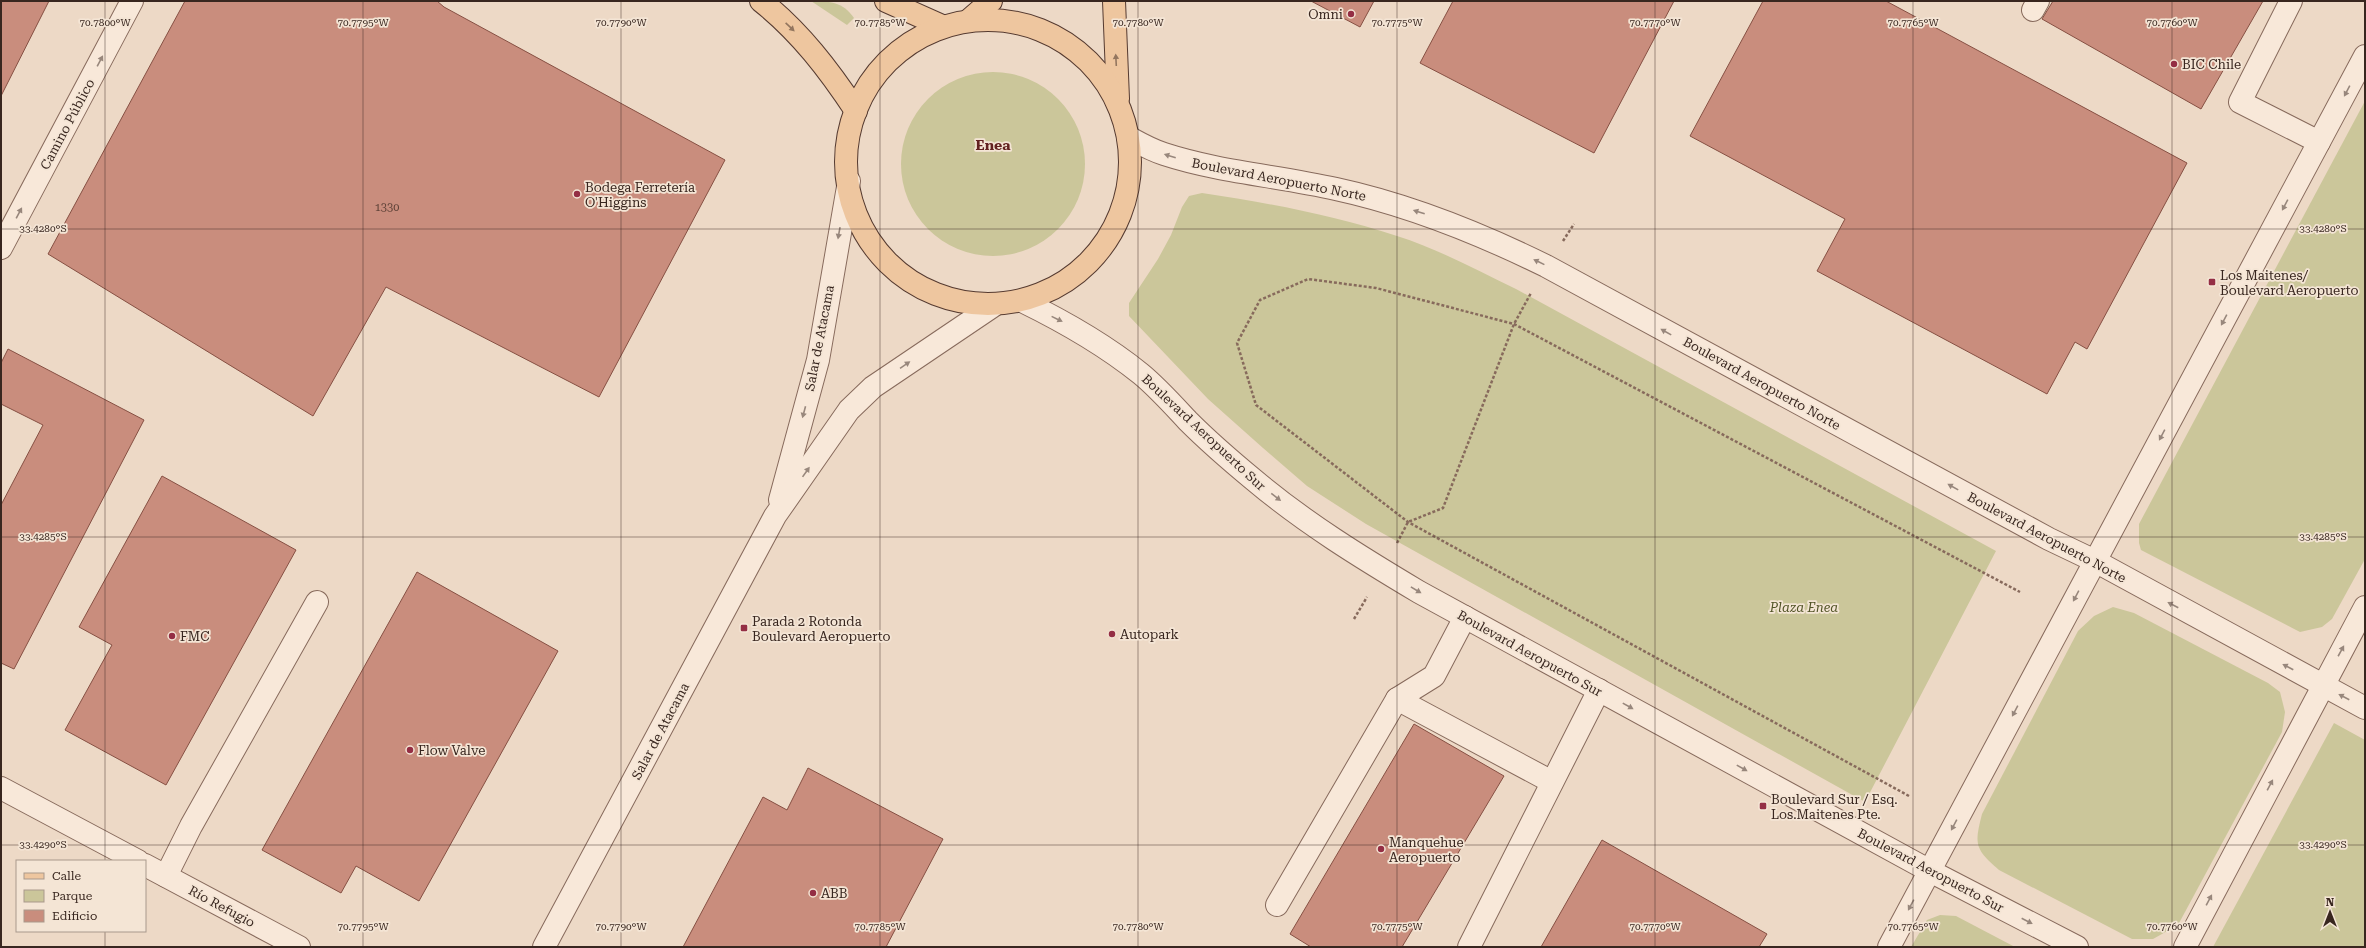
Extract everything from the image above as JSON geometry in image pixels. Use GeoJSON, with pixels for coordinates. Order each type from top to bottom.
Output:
{"type":"FeatureCollection","features":[{"type":"Feature","properties":{"kind":"main road"},"geometry":{"type":"LineString","coordinates":[[761,1],[794,30],[819,58],[856,112]]}},
{"type":"Feature","properties":{"kind":"main road"},"geometry":{"type":"LineString","coordinates":[[886,1],[942,26]]}},
{"type":"Feature","properties":{"kind":"main road"},"geometry":{"type":"LineString","coordinates":[[969,20],[991,1]]}},
{"type":"Feature","properties":{"kind":"main road"},"geometry":{"type":"LineString","coordinates":[[1114,1],[1118,99],[1128,137],[1130,163],[1127,188],[1121,213],[1110,236],[1093,258],[1072,277],[1049,292],[1022,301],[996,304],[969,303],[943,297],[918,286],[897,270],[879,252],[864,230],[854,206],[849,181],[848,142],[856,112],[868,86],[881,67],[899,50],[920,36],[942,26],[969,20],[997,21],[1024,26],[1049,36],[1069,47],[1088,62],[1118,99]]}},
{"type":"Feature","properties":{"kind":"street","name":"Camino Público"},"geometry":{"type":"LineString","coordinates":[[1,248],[132,1]]}},
{"type":"Feature","properties":{"kind":"street"},"geometry":{"type":"LineString","coordinates":[[2291,1],[2240,102],[2319,142]]}},
{"type":"Feature","properties":{"kind":"street"},"geometry":{"type":"LineString","coordinates":[[1889,947],[2365,56]]}},
{"type":"Feature","properties":{"kind":"street","name":"Boulevard Aeropuerto Norte"},"geometry":{"type":"LineString","coordinates":[[1128,137],[1161,153],[1188,161],[1336,188],[1399,206],[1493,240],[1546,266],[2049,539],[2095,561],[2365,708]]}},
{"type":"Feature","properties":{"kind":"street","name":"Salar de Atacama"},"geometry":{"type":"LineString","coordinates":[[775,516],[818,360],[849,181]]}},
{"type":"Feature","properties":{"kind":"street","name":"Boulevard Aeropuerto Sur"},"geometry":{"type":"LineString","coordinates":[[1022,301],[1076,328],[1110,349],[1143,375],[1196,428],[1255,481],[1296,513],[1383,570],[1465,617],[1930,871],[2077,947]]}},
{"type":"Feature","properties":{"kind":"street","name":"Salar de Atacama"},"geometry":{"type":"LineString","coordinates":[[544,947],[775,516],[849,410],[873,387],[996,304]]}},
{"type":"Feature","properties":{"kind":"street"},"geometry":{"type":"LineString","coordinates":[[166,876],[191,826],[316,602]]}},
{"type":"Feature","properties":{"kind":"street"},"geometry":{"type":"LineString","coordinates":[[2185,947],[2322,685],[2365,607]]}},
{"type":"Feature","properties":{"kind":"street"},"geometry":{"type":"LineString","coordinates":[[1277,905],[1397,699],[1434,676],[1465,617]]}},
{"type":"Feature","properties":{"kind":"street"},"geometry":{"type":"LineString","coordinates":[[1469,947],[1599,690]]}},
{"type":"Feature","properties":{"kind":"street"},"geometry":{"type":"LineString","coordinates":[[1397,699],[1552,782]]}},
{"type":"Feature","properties":{"kind":"street"},"geometry":{"type":"LineString","coordinates":[[1,788],[136,860]]}},
{"type":"Feature","properties":{"kind":"street","name":"Río Refugio"},"geometry":{"type":"LineString","coordinates":[[146,866],[299,947]]}},
{"type":"Feature","properties":{"kind":"path"},"geometry":{"type":"LineString","coordinates":[[1354,619],[1383,570],[1408,522],[1443,508],[1514,324],[1546,266],[1574,224]]}},
{"type":"Feature","properties":{"kind":"path"},"geometry":{"type":"LineString","coordinates":[[1909,796],[1408,522],[1256,406],[1237,343],[1260,300],[1308,279],[1376,288],[1514,324],[2020,592]]}},
{"type":"Feature","properties":{"kind":"green space"},"geometry":{"type":"Polygon","coordinates":[[[811,1],[824,1],[836,4],[845,9],[854,18],[847,25],[811,1]]]}},
{"type":"Feature","properties":{"kind":"green space"},"geometry":{"type":"Polygon","coordinates":[[[993,72],[1011,74],[1028,79],[1044,88],[1058,99],[1069,113],[1078,129],[1083,146],[1085,164],[1083,182],[1078,199],[1069,215],[1058,229],[1044,240],[1028,249],[1011,254],[993,256],[975,254],[958,249],[942,240],[928,229],[917,215],[908,199],[903,182],[901,164],[903,146],[908,129],[917,113],[928,99],[942,88],[958,79],[975,74],[993,72]]]}},
{"type":"Feature","properties":{"kind":"green space"},"geometry":{"type":"Polygon","coordinates":[[[2365,101],[2365,559],[2332,619],[2322,627],[2300,632],[2141,550],[2139,543],[2139,524],[2365,101]]]}},
{"type":"Feature","properties":{"kind":"green space","name":"Plaza Enea"},"geometry":{"type":"Polygon","coordinates":[[[1202,193],[1276,205],[1349,222],[1412,241],[1442,253],[1516,289],[1996,551],[1865,802],[1366,524],[1307,486],[1208,399],[1129,316],[1129,303],[1158,259],[1171,235],[1182,207],[1189,196],[1202,193]]]}},
{"type":"Feature","properties":{"kind":"green space"},"geometry":{"type":"Polygon","coordinates":[[[2113,607],[2134,613],[2268,683],[2280,692],[2285,712],[2282,732],[2178,925],[2153,939],[2132,939],[1999,870],[1985,857],[1978,846],[1978,833],[1982,814],[2078,631],[2094,616],[2113,607]]]}},
{"type":"Feature","properties":{"kind":"green space"},"geometry":{"type":"Polygon","coordinates":[[[2334,723],[2365,740],[2365,947],[2213,947],[2334,723]]]}},
{"type":"Feature","properties":{"kind":"green space"},"geometry":{"type":"Polygon","coordinates":[[[1940,915],[1956,916],[2015,947],[1911,947],[1927,920],[1940,915]]]}},
{"type":"Feature","properties":{"kind":"building"},"geometry":{"type":"Polygon","coordinates":[[[1,1],[49,1],[1,96],[1,1]]]}},
{"type":"Feature","properties":{"kind":"building"},"geometry":{"type":"Polygon","coordinates":[[[185,1],[437,1],[444,7],[725,160],[599,397],[386,287],[313,416],[48,254],[185,1]]]}},
{"type":"Feature","properties":{"kind":"building","name":"Omni"},"geometry":{"type":"Polygon","coordinates":[[[1311,1],[1374,1],[1360,27],[1311,1]]]}},
{"type":"Feature","properties":{"kind":"building"},"geometry":{"type":"Polygon","coordinates":[[[1453,1],[1674,1],[1594,153],[1420,63],[1453,1]]]}},
{"type":"Feature","properties":{"kind":"building"},"geometry":{"type":"Polygon","coordinates":[[[1763,1],[1886,1],[2187,163],[2087,349],[2075,342],[2047,394],[1817,271],[1845,219],[1690,136],[1763,1]]]}},
{"type":"Feature","properties":{"kind":"building","name":"BIC Chile"},"geometry":{"type":"Polygon","coordinates":[[[2053,1],[2263,1],[2201,109],[2042,19],[2053,1]]]}},
{"type":"Feature","properties":{"kind":"building"},"geometry":{"type":"Polygon","coordinates":[[[8,349],[144,420],[14,669],[1,663],[1,505],[43,425],[1,404],[1,363],[8,349]]]}},
{"type":"Feature","properties":{"kind":"building","name":"FMC"},"geometry":{"type":"Polygon","coordinates":[[[162,476],[296,550],[166,785],[65,730],[112,645],[79,627],[162,476]]]}},
{"type":"Feature","properties":{"kind":"building","name":"Flow Valve"},"geometry":{"type":"Polygon","coordinates":[[[417,572],[558,651],[419,901],[356,866],[341,893],[262,850],[417,572]]]}},
{"type":"Feature","properties":{"kind":"building"},"geometry":{"type":"Polygon","coordinates":[[[1414,724],[1504,776],[1402,947],[1311,947],[1290,934],[1414,724]]]}},
{"type":"Feature","properties":{"kind":"building","name":"ABB"},"geometry":{"type":"Polygon","coordinates":[[[808,768],[943,839],[886,947],[683,947],[763,797],[787,810],[808,768]]]}},
{"type":"Feature","properties":{"kind":"building"},"geometry":{"type":"Polygon","coordinates":[[[1602,840],[1767,934],[1759,947],[1541,947],[1602,840]]]}},
{"type":"Feature","properties":{"kind":"place","name":"Omni"},"geometry":{"type":"Point","coordinates":[1351,14]}},
{"type":"Feature","properties":{"kind":"place","name":"BIC Chile"},"geometry":{"type":"Point","coordinates":[2174,64]}},
{"type":"Feature","properties":{"kind":"place","name":"Bodega Ferretería O'Higgins"},"geometry":{"type":"Point","coordinates":[577,194]}},
{"type":"Feature","properties":{"kind":"place","name":"Los Maitenes/ Boulevard Aeropuerto"},"geometry":{"type":"Point","coordinates":[2212,282]}},
{"type":"Feature","properties":{"kind":"place","name":"Parada 2 Rotonda Boulevard Aeropuerto"},"geometry":{"type":"Point","coordinates":[744,628]}},
{"type":"Feature","properties":{"kind":"place","name":"Autopark"},"geometry":{"type":"Point","coordinates":[1112,634]}},
{"type":"Feature","properties":{"kind":"place","name":"FMC"},"geometry":{"type":"Point","coordinates":[172,636]}},
{"type":"Feature","properties":{"kind":"place","name":"Flow Valve"},"geometry":{"type":"Point","coordinates":[410,750]}},
{"type":"Feature","properties":{"kind":"place","name":"Boulevard Sur / Esq. Los.Maitenes Pte."},"geometry":{"type":"Point","coordinates":[1763,806]}},
{"type":"Feature","properties":{"kind":"place","name":"Manquehue Aeropuerto"},"geometry":{"type":"Point","coordinates":[1381,849]}},
{"type":"Feature","properties":{"kind":"place","name":"ABB"},"geometry":{"type":"Point","coordinates":[813,893]}},
{"type":"Feature","properties":{"kind":"district","name":"Enea"},"geometry":{"type":"Point","coordinates":[993,145]}}]}
